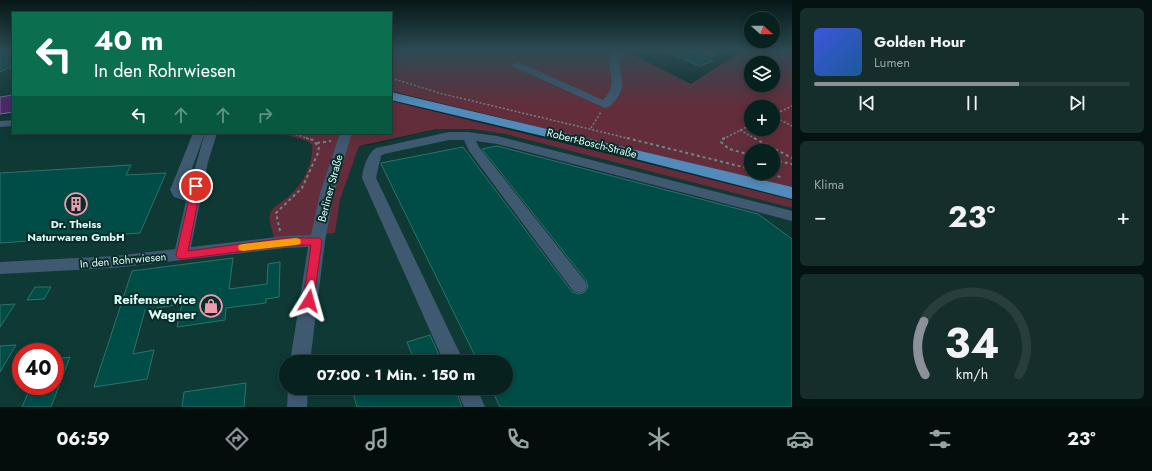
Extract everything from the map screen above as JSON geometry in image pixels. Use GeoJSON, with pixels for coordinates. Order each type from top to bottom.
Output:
{"type":"FeatureCollection","features":[{"type":"Feature","properties":{"kind":"main road","name":"Robert-Bosch-Straße"},"geometry":{"type":"LineString","coordinates":[[393,96],[792,193]]}},
{"type":"Feature","properties":{"kind":"street"},"geometry":{"type":"LineString","coordinates":[[527,69],[605,106],[618,86],[614,69]]}},
{"type":"Feature","properties":{"kind":"street"},"geometry":{"type":"LineString","coordinates":[[0,124],[12,123]]}},
{"type":"Feature","properties":{"kind":"street"},"geometry":{"type":"LineString","coordinates":[[194,198],[179,194],[177,190],[199,134]]}},
{"type":"Feature","properties":{"kind":"street"},"geometry":{"type":"LineString","coordinates":[[182,255],[202,162],[211,134]]}},
{"type":"Feature","properties":{"kind":"street","name":"Berliner Straße"},"geometry":{"type":"LineString","coordinates":[[301,355],[317,241],[327,193],[346,134]]}},
{"type":"Feature","properties":{"kind":"street"},"geometry":{"type":"LineString","coordinates":[[451,355],[372,185],[369,173],[375,154],[380,151],[449,136],[468,136],[510,143],[792,216]]}},
{"type":"Feature","properties":{"kind":"street"},"geometry":{"type":"LineString","coordinates":[[468,136],[473,148],[579,286]]}},
{"type":"Feature","properties":{"kind":"street","name":"In den Rohrwiesen"},"geometry":{"type":"LineString","coordinates":[[0,268],[114,262],[285,242],[317,241]]}},
{"type":"Feature","properties":{"kind":"street"},"geometry":{"type":"LineString","coordinates":[[297,407],[298,395]]}},
{"type":"Feature","properties":{"kind":"street"},"geometry":{"type":"LineString","coordinates":[[469,395],[475,407]]}},
{"type":"Feature","properties":{"kind":"path"},"geometry":{"type":"LineString","coordinates":[[392,78],[439,93],[744,167]]}},
{"type":"Feature","properties":{"kind":"path"},"geometry":{"type":"LineString","coordinates":[[590,129],[605,106]]}},
{"type":"Feature","properties":{"kind":"path"},"geometry":{"type":"LineString","coordinates":[[780,112],[792,106]]}},
{"type":"Feature","properties":{"kind":"path"},"geometry":{"type":"LineString","coordinates":[[780,119],[792,126]]}},
{"type":"Feature","properties":{"kind":"path"},"geometry":{"type":"LineString","coordinates":[[744,128],[721,142],[729,149],[744,153]]}},
{"type":"Feature","properties":{"kind":"path"},"geometry":{"type":"LineString","coordinates":[[740,130],[792,158]]}},
{"type":"Feature","properties":{"kind":"path"},"geometry":{"type":"LineString","coordinates":[[285,242],[276,214],[302,188],[318,153],[319,147],[313,140],[295,134]]}},
{"type":"Feature","properties":{"kind":"path"},"geometry":{"type":"LineString","coordinates":[[780,161],[792,164]]}},
{"type":"Feature","properties":{"kind":"shaded area"},"geometry":{"type":"Polygon","coordinates":[[[0,69],[12,69],[12,134],[283,134],[307,141],[312,145],[313,153],[307,171],[297,188],[289,197],[272,210],[270,216],[335,233],[340,200],[359,146],[370,145],[437,129],[472,129],[505,134],[792,208],[792,407],[0,407],[0,69]]]}},
{"type":"Feature","properties":{"kind":"shaded area"},"geometry":{"type":"Polygon","coordinates":[[[392,69],[661,69],[691,84],[714,69],[744,69],[744,92],[780,92],[780,69],[792,69],[792,189],[755,180],[780,180],[780,144],[744,144],[744,177],[392,91],[392,69]]]}},
{"type":"Feature","properties":{"kind":"shaded area"},"geometry":{"type":"Polygon","coordinates":[[[12,95],[12,112],[0,114],[0,97],[12,95]]]}},
{"type":"Feature","properties":{"kind":"shaded area"},"geometry":{"type":"Polygon","coordinates":[[[392,101],[792,200],[792,208],[505,134],[472,129],[437,129],[359,146],[340,200],[335,233],[274,239],[270,220],[271,211],[298,187],[306,173],[312,152],[312,145],[307,141],[283,134],[392,134],[392,101]]]}},
{"type":"Feature","properties":{"kind":"building"},"geometry":{"type":"Polygon","coordinates":[[[497,146],[758,214],[792,239],[792,407],[500,407],[494,395],[513,395],[513,355],[475,355],[381,164],[463,147],[572,292],[579,294],[585,292],[588,287],[586,280],[482,149],[497,146]]]}},
{"type":"Feature","properties":{"kind":"building","name":"Dr. Theiss Naturwaren GmbH"},"geometry":{"type":"Polygon","coordinates":[[[131,165],[126,175],[166,173],[140,233],[0,243],[0,173],[131,165]]]}},
{"type":"Feature","properties":{"kind":"building","name":"Reifenservice Wagner"},"geometry":{"type":"Polygon","coordinates":[[[233,258],[229,289],[267,284],[268,264],[280,262],[279,297],[266,299],[266,303],[226,308],[225,320],[177,327],[182,304],[145,310],[133,354],[154,350],[147,379],[94,387],[132,271],[233,258]]]}},
{"type":"Feature","properties":{"kind":"building"},"geometry":{"type":"Polygon","coordinates":[[[35,287],[51,287],[44,299],[27,300],[35,287]]]}},
{"type":"Feature","properties":{"kind":"building"},"geometry":{"type":"Polygon","coordinates":[[[15,304],[0,327],[0,305],[15,304]]]}},
{"type":"Feature","properties":{"kind":"building"},"geometry":{"type":"Polygon","coordinates":[[[430,335],[439,355],[412,355],[407,342],[430,335]]]}},
{"type":"Feature","properties":{"kind":"building"},"geometry":{"type":"Polygon","coordinates":[[[12,345],[12,352],[0,372],[0,346],[12,345]]]}},
{"type":"Feature","properties":{"kind":"building"},"geometry":{"type":"Polygon","coordinates":[[[70,357],[64,373],[64,358],[70,357]]]}},
{"type":"Feature","properties":{"kind":"building"},"geometry":{"type":"Polygon","coordinates":[[[246,383],[244,407],[182,407],[184,392],[246,383]]]}},
{"type":"Feature","properties":{"kind":"building"},"geometry":{"type":"Polygon","coordinates":[[[27,395],[56,395],[51,407],[22,407],[27,395]]]}},
{"type":"Feature","properties":{"kind":"building"},"geometry":{"type":"Polygon","coordinates":[[[354,395],[458,395],[462,407],[357,407],[354,395]]]}},
{"type":"Feature","properties":{"kind":"slow traffic"},"geometry":{"type":"LineString","coordinates":[[243,247],[296,242]]}},
{"type":"Feature","properties":{"kind":"place","name":"Dr. Theiss Naturwaren GmbH"},"geometry":{"type":"Point","coordinates":[76,204]}},
{"type":"Feature","properties":{"kind":"place","name":"Reifenservice Wagner"},"geometry":{"type":"Point","coordinates":[211,306]}},
{"type":"Feature","properties":{"kind":"route"},"geometry":{"type":"LineString","coordinates":[[196,186],[182,255],[285,242],[317,241],[309,301]]}}]}
